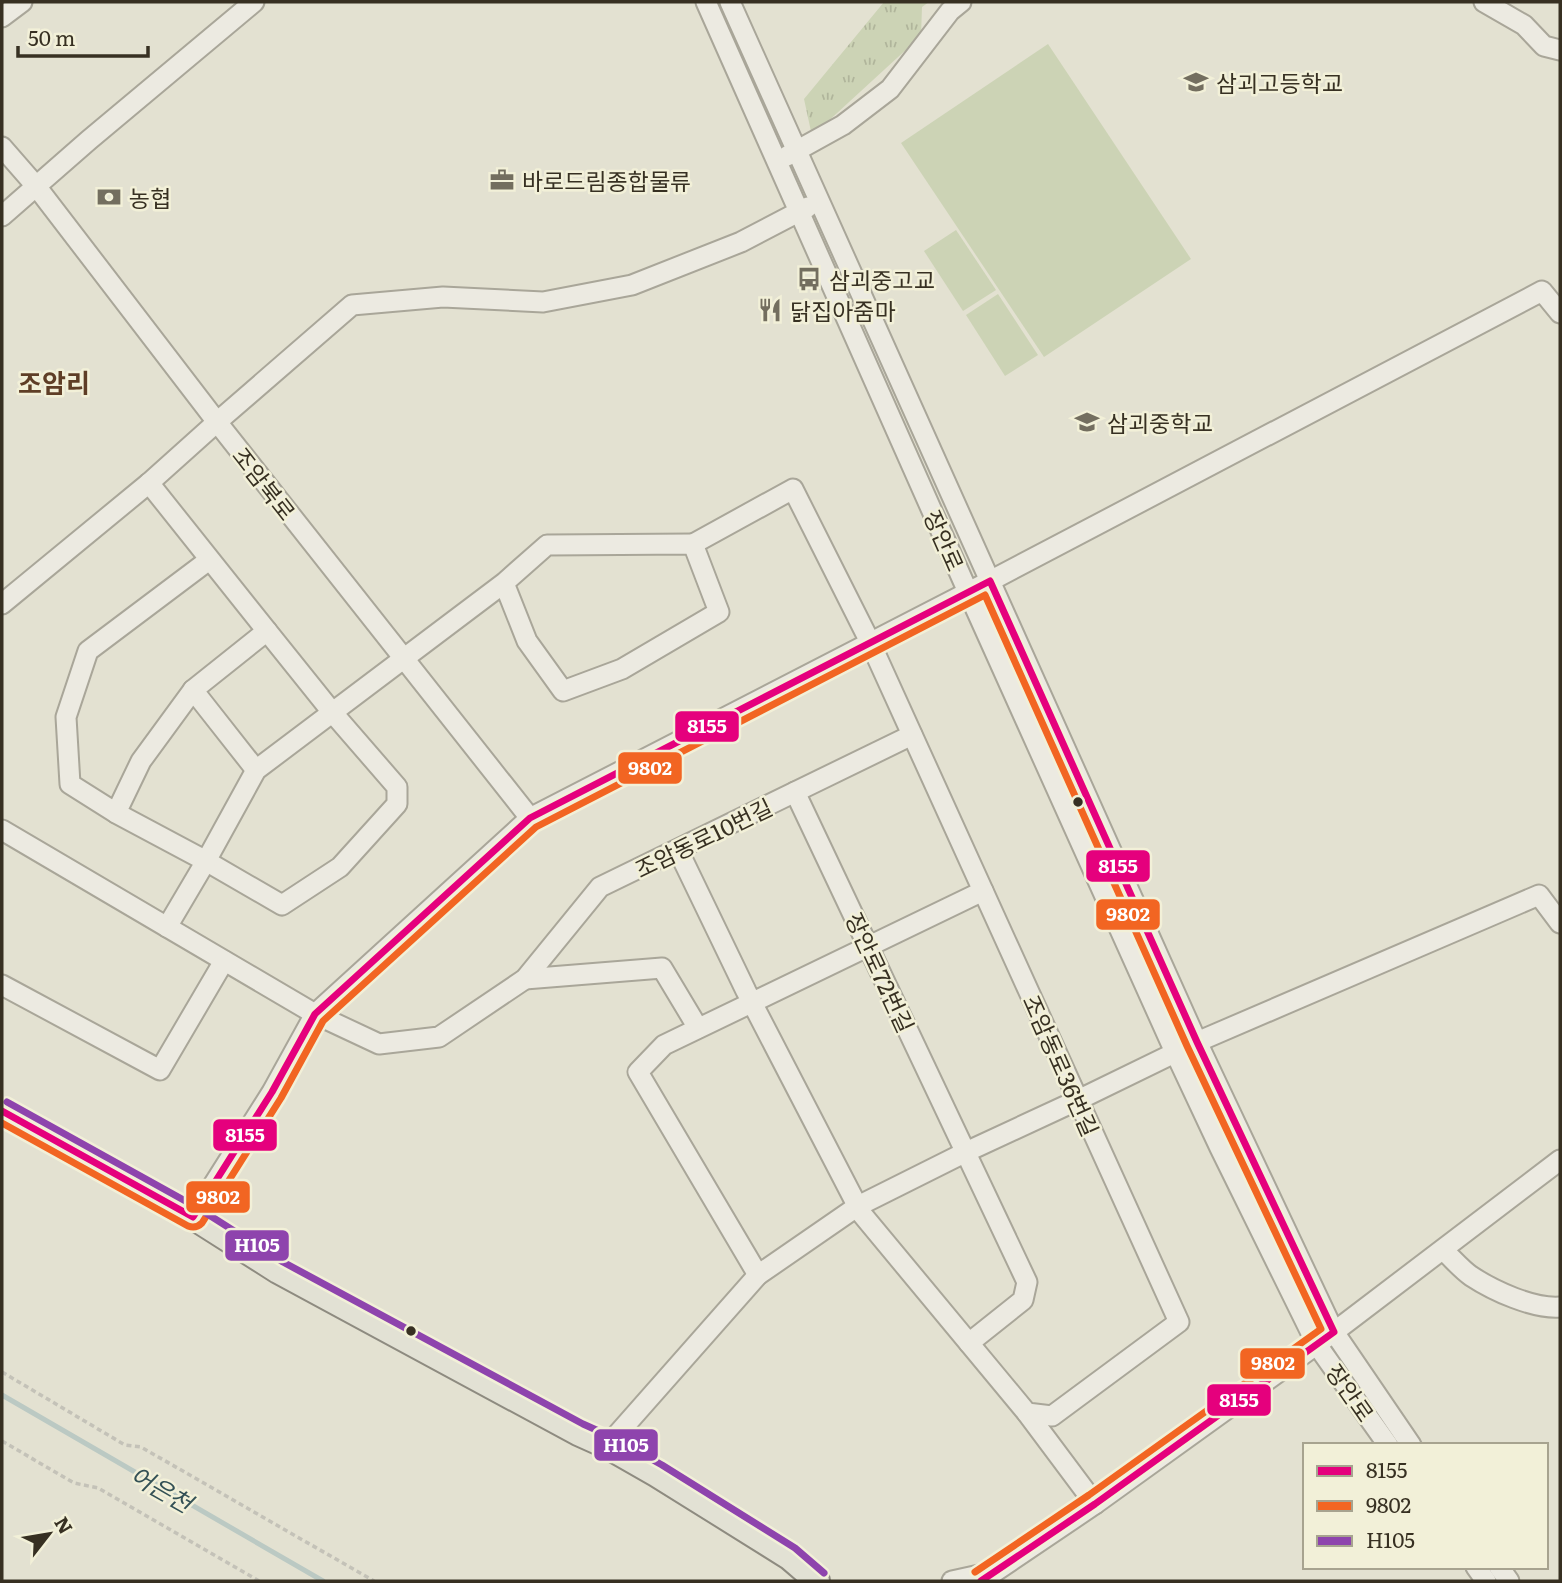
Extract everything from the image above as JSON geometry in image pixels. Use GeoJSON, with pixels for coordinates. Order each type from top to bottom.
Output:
{"type":"FeatureCollection","features":[{"type":"Feature","properties":{"kind":"main road"},"geometry":{"type":"LineString","coordinates":[[2,1111],[193,1217],[278,1271],[656,1474],[789,1557],[817,1581]]}},
{"type":"Feature","properties":{"kind":"street"},"geometry":{"type":"LineString","coordinates":[[2,17],[22,2]]}},
{"type":"Feature","properties":{"kind":"street"},"geometry":{"type":"LineString","coordinates":[[2,216],[254,2]]}},
{"type":"Feature","properties":{"kind":"street","name":"장안로"},"geometry":{"type":"LineString","coordinates":[[706,2],[1175,1052],[1317,1345],[1387,1443]]}},
{"type":"Feature","properties":{"kind":"street","name":"장안로"},"geometry":{"type":"LineString","coordinates":[[730,2],[1197,1041],[1334,1332],[1409,1443]]}},
{"type":"Feature","properties":{"kind":"street"},"geometry":{"type":"LineString","coordinates":[[777,161],[843,125],[890,89],[950,12],[961,2]]}},
{"type":"Feature","properties":{"kind":"street"},"geometry":{"type":"LineString","coordinates":[[1484,2],[1524,25],[1544,46],[1560,50]]}},
{"type":"Feature","properties":{"kind":"street","name":"조암북로"},"geometry":{"type":"LineString","coordinates":[[2,147],[36,186],[217,422],[530,818]]}},
{"type":"Feature","properties":{"kind":"street"},"geometry":{"type":"LineString","coordinates":[[2,604],[149,484],[352,305],[443,297],[543,302],[632,285],[741,242],[818,202]]}},
{"type":"Feature","properties":{"kind":"street"},"geometry":{"type":"LineString","coordinates":[[193,1217],[272,1092],[315,1014],[530,818],[1542,291],[1560,313]]}},
{"type":"Feature","properties":{"kind":"street"},"geometry":{"type":"LineString","coordinates":[[149,484],[332,712],[397,787],[397,804],[340,867],[282,905],[116,813],[70,784],[66,717],[88,651],[209,560]]}},
{"type":"Feature","properties":{"kind":"street","name":"조암동로36번길"},"geometry":{"type":"LineString","coordinates":[[693,544],[793,489],[870,642],[1178,1322],[1052,1416],[1027,1413]]}},
{"type":"Feature","properties":{"kind":"street"},"geometry":{"type":"LineString","coordinates":[[167,927],[256,769],[503,583],[547,545],[693,544],[719,612],[622,669],[563,691],[527,641],[503,583]]}},
{"type":"Feature","properties":{"kind":"street"},"geometry":{"type":"LineString","coordinates":[[116,813],[141,761],[193,690],[267,631]]}},
{"type":"Feature","properties":{"kind":"street"},"geometry":{"type":"LineString","coordinates":[[193,690],[256,769]]}},
{"type":"Feature","properties":{"kind":"street","name":"조암동로10번길"},"geometry":{"type":"LineString","coordinates":[[2,830],[315,1014],[379,1044],[439,1037],[525,979],[600,887],[912,735]]}},
{"type":"Feature","properties":{"kind":"street","name":"장안로72번길"},"geometry":{"type":"LineString","coordinates":[[795,792],[1027,1282],[1023,1300],[969,1343]]}},
{"type":"Feature","properties":{"kind":"street"},"geometry":{"type":"LineString","coordinates":[[678,850],[751,1002],[858,1206],[869,1223],[1027,1413],[1095,1504]]}},
{"type":"Feature","properties":{"kind":"street"},"geometry":{"type":"LineString","coordinates":[[758,1275],[638,1072],[664,1045],[983,891]]}},
{"type":"Feature","properties":{"kind":"street"},"geometry":{"type":"LineString","coordinates":[[607,1446],[758,1275],[858,1206],[1197,1041],[1539,895],[1560,923]]}},
{"type":"Feature","properties":{"kind":"street"},"geometry":{"type":"LineString","coordinates":[[2,985],[160,1070],[224,961]]}},
{"type":"Feature","properties":{"kind":"street","name":"조암동로10번길"},"geometry":{"type":"LineString","coordinates":[[525,979],[662,968],[698,1028]]}},
{"type":"Feature","properties":{"kind":"street"},"geometry":{"type":"LineString","coordinates":[[952,1581],[987,1578],[1095,1504],[1317,1345],[1560,1160]]}},
{"type":"Feature","properties":{"kind":"street"},"geometry":{"type":"LineString","coordinates":[[1443,1250],[1470,1276],[1498,1291],[1531,1304],[1560,1307]]}},
{"type":"Feature","properties":{"kind":"path"},"geometry":{"type":"LineString","coordinates":[[2,1372],[125,1445],[141,1447],[374,1581]]}},
{"type":"Feature","properties":{"kind":"path"},"geometry":{"type":"LineString","coordinates":[[2,1441],[74,1483],[98,1488],[259,1581]]}},
{"type":"Feature","properties":{"kind":"green space"},"geometry":{"type":"Polygon","coordinates":[[[884,2],[929,2],[922,7],[921,36],[812,136],[804,99],[884,2]]]}},
{"type":"Feature","properties":{"kind":"green space"},"geometry":{"type":"Polygon","coordinates":[[[1048,44],[1191,259],[1044,357],[901,143],[1048,44]]]}},
{"type":"Feature","properties":{"kind":"green space"},"geometry":{"type":"Polygon","coordinates":[[[956,230],[996,290],[963,311],[924,251],[956,230]]]}},
{"type":"Feature","properties":{"kind":"green space"},"geometry":{"type":"Polygon","coordinates":[[[998,294],[1038,355],[1005,376],[966,315],[998,294]]]}},
{"type":"Feature","properties":{"kind":"waterway","name":"어은천"},"geometry":{"type":"LineString","coordinates":[[2,1395],[323,1581]]}},
{"type":"Feature","properties":{"kind":"transit line","name":"8155"},"geometry":{"type":"LineString","coordinates":[[2,1111],[193,1217],[272,1092],[315,1014],[530,818],[990,581],[1197,1042],[1334,1332],[1095,1504],[981,1581]]}},
{"type":"Feature","properties":{"kind":"transit line","name":"9802"},"geometry":{"type":"LineString","coordinates":[[2,1123],[188,1226],[199,1225],[281,1098],[323,1021],[536,827],[985,595],[1187,1046],[1321,1329],[1089,1495],[975,1572]]}},
{"type":"Feature","properties":{"kind":"transit line","name":"H105"},"geometry":{"type":"LineString","coordinates":[[7,1102],[198,1208],[283,1262],[662,1465],[795,1548],[824,1573]]}},
{"type":"Feature","properties":{"kind":"place","name":"삼괴고등학교"},"geometry":{"type":"Point","coordinates":[1196,82]}},
{"type":"Feature","properties":{"kind":"place","name":"바로드림종합물류"},"geometry":{"type":"Point","coordinates":[502,180]}},
{"type":"Feature","properties":{"kind":"place","name":"농협"},"geometry":{"type":"Point","coordinates":[109,197]}},
{"type":"Feature","properties":{"kind":"place","name":"삼괴중고교"},"geometry":{"type":"Point","coordinates":[809,279]}},
{"type":"Feature","properties":{"kind":"place","name":"닭집아줌마"},"geometry":{"type":"Point","coordinates":[770,310]}},
{"type":"Feature","properties":{"kind":"place","name":"삼괴중학교"},"geometry":{"type":"Point","coordinates":[1087,422]}},
{"type":"Feature","properties":{"kind":"district","name":"조암리"},"geometry":{"type":"Point","coordinates":[54,381]}}]}
